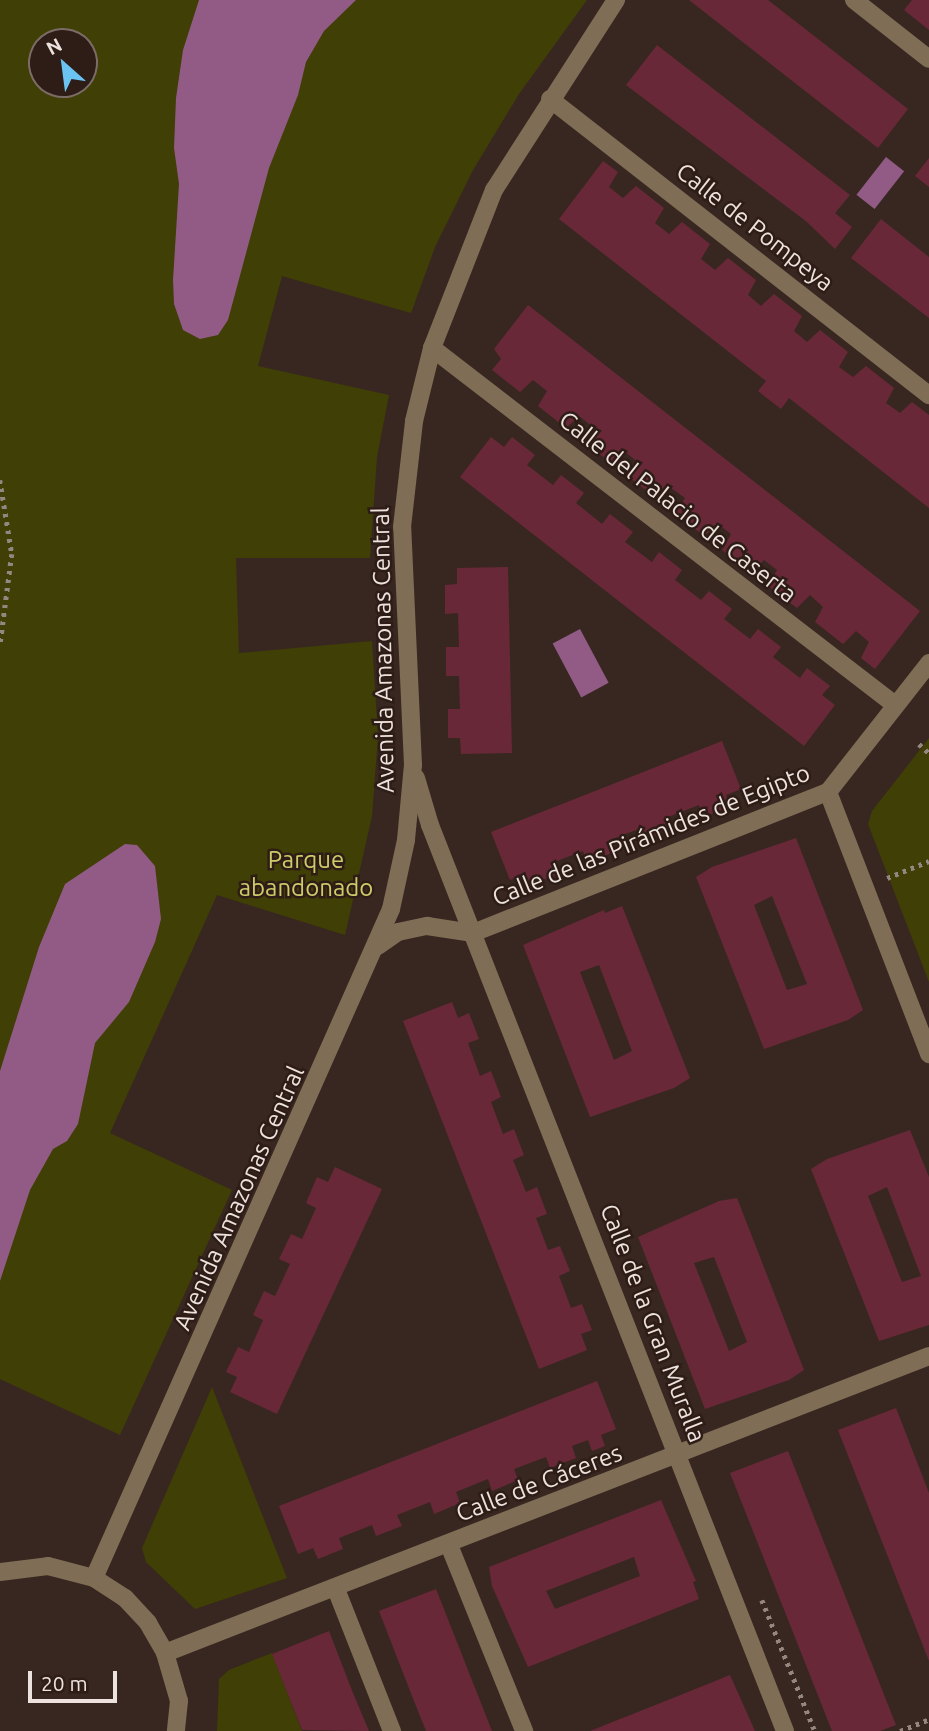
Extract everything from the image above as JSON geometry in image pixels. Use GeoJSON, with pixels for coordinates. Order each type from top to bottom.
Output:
{"type":"FeatureCollection","features":[{"type":"Feature","properties":{"kind":"street","name":"Avenida Amazonas Central"},"geometry":{"type":"LineString","coordinates":[[93,1578],[378,946],[404,852],[413,765],[402,527],[414,421],[432,348],[494,190],[616,0]]}},
{"type":"Feature","properties":{"kind":"street"},"geometry":{"type":"LineString","coordinates":[[854,0],[929,59]]}},
{"type":"Feature","properties":{"kind":"street","name":"Calle de Pompeya"},"geometry":{"type":"LineString","coordinates":[[550,99],[929,395]]}},
{"type":"Feature","properties":{"kind":"street","name":"Calle del Palacio de Caserta"},"geometry":{"type":"LineString","coordinates":[[432,348],[895,705]]}},
{"type":"Feature","properties":{"kind":"street","name":"Calle de las Pirámides de Egipto"},"geometry":{"type":"LineString","coordinates":[[378,946],[398,932],[427,926],[473,933],[828,792],[929,663]]}},
{"type":"Feature","properties":{"kind":"street","name":"Calle de la Gran Muralla"},"geometry":{"type":"LineString","coordinates":[[413,765],[430,825],[785,1731]]}},
{"type":"Feature","properties":{"kind":"street"},"geometry":{"type":"LineString","coordinates":[[828,792],[929,1054]]}},
{"type":"Feature","properties":{"kind":"street","name":"Calle de Cáceres"},"geometry":{"type":"LineString","coordinates":[[165,1653],[336,1589],[929,1356]]}},
{"type":"Feature","properties":{"kind":"street"},"geometry":{"type":"LineString","coordinates":[[449,1545],[524,1731]]}},
{"type":"Feature","properties":{"kind":"street"},"geometry":{"type":"LineString","coordinates":[[0,1572],[48,1566],[93,1578],[125,1598],[148,1623],[165,1653],[179,1701],[176,1731]]}},
{"type":"Feature","properties":{"kind":"street"},"geometry":{"type":"LineString","coordinates":[[336,1589],[392,1731]]}},
{"type":"Feature","properties":{"kind":"path"},"geometry":{"type":"LineString","coordinates":[[0,480],[12,554],[0,646]]}},
{"type":"Feature","properties":{"kind":"path"},"geometry":{"type":"LineString","coordinates":[[919,744],[929,753]]}},
{"type":"Feature","properties":{"kind":"path"},"geometry":{"type":"LineString","coordinates":[[883,880],[929,861]]}},
{"type":"Feature","properties":{"kind":"path"},"geometry":{"type":"LineString","coordinates":[[758,1591],[815,1731]]}},
{"type":"Feature","properties":{"kind":"path"},"geometry":{"type":"LineString","coordinates":[[900,1731],[929,1719]]}},
{"type":"Feature","properties":{"kind":"green space","name":"Parque abandonado"},"geometry":{"type":"Polygon","coordinates":[[[0,0],[587,0],[519,94],[473,170],[435,247],[411,313],[282,276],[258,366],[389,395],[377,457],[370,558],[236,558],[239,653],[372,641],[378,736],[372,816],[345,935],[217,895],[110,1133],[232,1190],[120,1435],[0,1379],[0,0]]]}},
{"type":"Feature","properties":{"kind":"green space"},"geometry":{"type":"Polygon","coordinates":[[[929,738],[929,982],[868,824],[872,811],[929,738]]]}},
{"type":"Feature","properties":{"kind":"green space"},"geometry":{"type":"Polygon","coordinates":[[[212,1387],[287,1578],[195,1609],[146,1562],[142,1548],[212,1387]]]}},
{"type":"Feature","properties":{"kind":"green space"},"geometry":{"type":"Polygon","coordinates":[[[272,1653],[302,1731],[217,1731],[219,1679],[229,1670],[272,1653]]]}},
{"type":"Feature","properties":{"kind":"shaded area"},"geometry":{"type":"Polygon","coordinates":[[[199,0],[356,0],[324,31],[306,62],[298,95],[269,168],[228,320],[218,335],[200,339],[183,330],[174,304],[173,280],[179,184],[174,148],[176,98],[183,50],[199,0]]]}},
{"type":"Feature","properties":{"kind":"shaded area"},"geometry":{"type":"Polygon","coordinates":[[[886,157],[904,171],[875,209],[856,195],[886,157]]]}},
{"type":"Feature","properties":{"kind":"shaded area"},"geometry":{"type":"Polygon","coordinates":[[[580,629],[609,683],[581,697],[553,644],[580,629]]]}},
{"type":"Feature","properties":{"kind":"shaded area"},"geometry":{"type":"Polygon","coordinates":[[[125,844],[137,845],[155,866],[161,919],[155,942],[129,1002],[95,1043],[78,1124],[67,1141],[53,1149],[30,1190],[0,1281],[0,1071],[39,947],[65,884],[125,844]]]}},
{"type":"Feature","properties":{"kind":"building"},"geometry":{"type":"Polygon","coordinates":[[[689,0],[768,0],[908,109],[878,148],[689,0]]]}},
{"type":"Feature","properties":{"kind":"building"},"geometry":{"type":"Polygon","coordinates":[[[912,0],[929,0],[929,30],[904,10],[912,0]]]}},
{"type":"Feature","properties":{"kind":"building"},"geometry":{"type":"Polygon","coordinates":[[[657,45],[850,195],[835,213],[852,227],[835,249],[807,222],[626,85],[657,45]]]}},
{"type":"Feature","properties":{"kind":"building"},"geometry":{"type":"Polygon","coordinates":[[[929,158],[929,187],[915,176],[929,158]]]}},
{"type":"Feature","properties":{"kind":"building"},"geometry":{"type":"Polygon","coordinates":[[[603,161],[618,172],[609,187],[623,198],[636,186],[664,208],[655,223],[669,234],[682,222],[710,244],[701,259],[715,270],[728,258],[756,280],[748,295],[761,306],[774,294],[802,316],[794,331],[807,342],[820,330],[848,352],[839,367],[853,377],[866,366],[894,388],[886,403],[900,413],[912,402],[929,415],[929,508],[789,398],[781,409],[758,391],[766,381],[559,219],[603,161]]]}},
{"type":"Feature","properties":{"kind":"building"},"geometry":{"type":"Polygon","coordinates":[[[881,219],[929,257],[929,318],[851,258],[881,219]]]}},
{"type":"Feature","properties":{"kind":"building"},"geometry":{"type":"Polygon","coordinates":[[[528,305],[920,611],[875,669],[861,658],[869,642],[856,631],[843,644],[815,622],[823,607],[810,595],[797,608],[768,586],[777,570],[764,560],[751,572],[722,550],[731,534],[718,524],[704,536],[676,514],[685,498],[671,488],[659,500],[630,478],[639,463],[625,452],[612,464],[584,442],[593,427],[579,416],[566,428],[538,406],[547,391],[533,380],[520,392],[492,370],[501,359],[494,349],[528,305]]]}},
{"type":"Feature","properties":{"kind":"building"},"geometry":{"type":"Polygon","coordinates":[[[491,437],[504,447],[512,437],[535,455],[527,465],[553,485],[561,475],[584,493],[576,503],[602,524],[610,514],[633,532],[625,542],[652,562],[659,552],[682,570],[675,580],[701,600],[709,591],[732,609],[724,619],[750,639],[758,629],[781,647],[773,657],[800,678],[807,668],[830,686],[822,695],[835,705],[804,746],[460,477],[491,437]]]}},
{"type":"Feature","properties":{"kind":"building"},"geometry":{"type":"Polygon","coordinates":[[[508,567],[512,753],[461,754],[460,738],[448,738],[448,709],[460,709],[459,676],[446,676],[446,647],[459,647],[458,613],[445,614],[445,585],[457,584],[457,568],[508,567]]]}},
{"type":"Feature","properties":{"kind":"building"},"geometry":{"type":"Polygon","coordinates":[[[722,741],[741,789],[726,795],[730,806],[704,817],[699,805],[668,817],[672,829],[645,840],[641,828],[610,840],[614,852],[587,863],[583,851],[552,863],[556,875],[529,885],[525,874],[510,880],[491,832],[722,741]]]}},
{"type":"Feature","properties":{"kind":"building"},"geometry":{"type":"Polygon","coordinates":[[[796,838],[863,1010],[848,1020],[764,1049],[696,877],[712,867],[796,838]],[[772,896],[754,905],[787,990],[807,984],[772,896]]]}},
{"type":"Feature","properties":{"kind":"building"},"geometry":{"type":"Polygon","coordinates":[[[622,906],[690,1078],[674,1088],[590,1117],[523,945],[604,910],[605,913],[622,906]],[[599,965],[580,972],[614,1060],[632,1051],[599,965]]]}},
{"type":"Feature","properties":{"kind":"building"},"geometry":{"type":"Polygon","coordinates":[[[452,1002],[458,1018],[469,1013],[479,1039],[468,1043],[480,1076],[491,1071],[501,1097],[491,1102],[503,1134],[514,1129],[524,1155],[513,1160],[526,1192],[537,1187],[547,1214],[536,1218],[548,1250],[560,1246],[570,1271],[559,1276],[571,1308],[582,1304],[592,1330],[581,1334],[587,1350],[539,1369],[403,1021],[452,1002]]]}},
{"type":"Feature","properties":{"kind":"building"},"geometry":{"type":"Polygon","coordinates":[[[910,1130],[929,1177],[929,1325],[879,1341],[811,1169],[827,1159],[910,1130]],[[887,1187],[868,1196],[902,1282],[921,1276],[887,1187]]]}},
{"type":"Feature","properties":{"kind":"building"},"geometry":{"type":"Polygon","coordinates":[[[335,1167],[382,1189],[277,1414],[230,1392],[237,1377],[226,1372],[238,1347],[249,1352],[263,1320],[253,1315],[264,1291],[275,1296],[290,1264],[279,1259],[291,1234],[302,1239],[316,1208],[306,1203],[317,1177],[328,1182],[335,1167]]]}},
{"type":"Feature","properties":{"kind":"building"},"geometry":{"type":"Polygon","coordinates":[[[737,1198],[804,1370],[789,1380],[705,1409],[638,1237],[719,1201],[737,1198]],[[714,1257],[694,1263],[729,1351],[747,1342],[714,1257]]]}},
{"type":"Feature","properties":{"kind":"building"},"geometry":{"type":"Polygon","coordinates":[[[597,1381],[616,1429],[601,1435],[605,1446],[592,1451],[588,1440],[572,1446],[576,1458],[550,1468],[546,1457],[514,1469],[518,1480],[492,1491],[488,1479],[456,1492],[460,1503],[434,1514],[430,1502],[397,1515],[402,1526],[376,1536],[372,1525],[339,1538],[343,1549],[318,1559],[313,1548],[298,1554],[279,1506],[597,1381]]]}},
{"type":"Feature","properties":{"kind":"building"},"geometry":{"type":"Polygon","coordinates":[[[896,1408],[929,1493],[929,1661],[838,1430],[896,1408]]]}},
{"type":"Feature","properties":{"kind":"building"},"geometry":{"type":"Polygon","coordinates":[[[788,1451],[896,1725],[880,1731],[832,1731],[730,1473],[788,1451]]]}},
{"type":"Feature","properties":{"kind":"building"},"geometry":{"type":"Polygon","coordinates":[[[661,1500],[696,1581],[693,1582],[699,1599],[528,1667],[492,1586],[489,1567],[661,1500]],[[634,1557],[546,1591],[555,1609],[640,1576],[634,1557]]]}},
{"type":"Feature","properties":{"kind":"building"},"geometry":{"type":"Polygon","coordinates":[[[436,1589],[492,1731],[426,1731],[412,1696],[379,1611],[436,1589]]]}},
{"type":"Feature","properties":{"kind":"building"},"geometry":{"type":"Polygon","coordinates":[[[329,1631],[369,1731],[302,1730],[272,1654],[329,1631]]]}},
{"type":"Feature","properties":{"kind":"building"},"geometry":{"type":"Polygon","coordinates":[[[730,1675],[755,1731],[590,1731],[678,1696],[730,1675]]]}}]}
